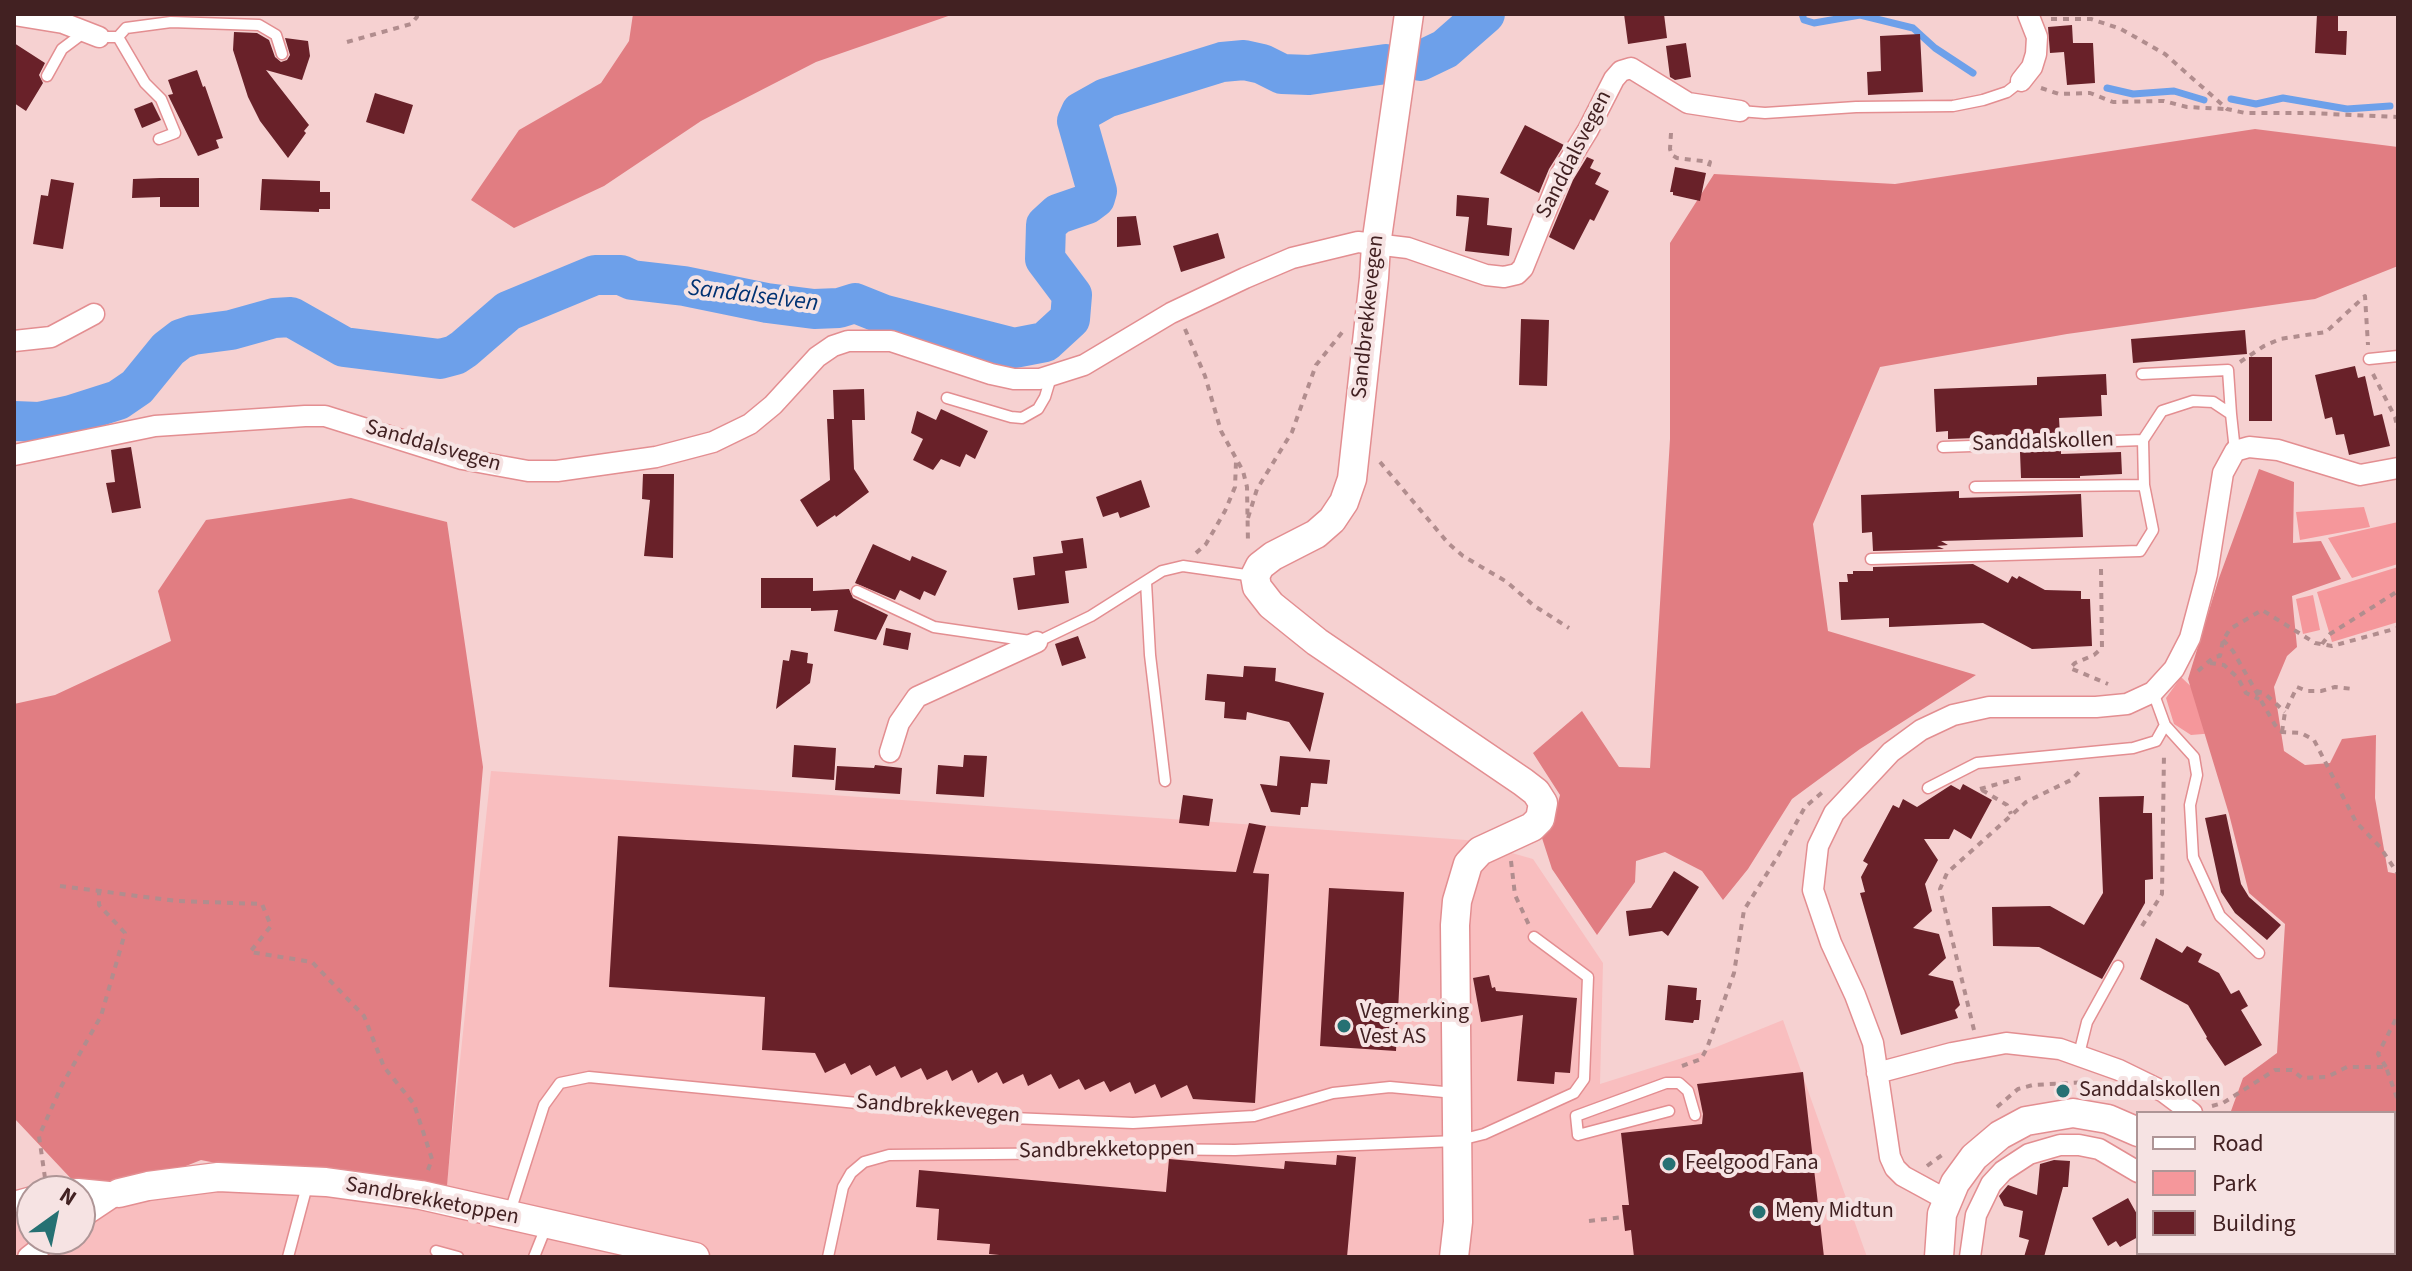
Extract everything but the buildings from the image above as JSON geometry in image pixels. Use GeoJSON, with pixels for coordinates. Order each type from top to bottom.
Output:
{"type":"FeatureCollection","features":[{"type":"Feature","properties":{"kind":"street","name":"Sandbrekkevegen"},"geometry":{"type":"LineString","coordinates":[[1255,576],[1260,566],[1273,556],[1316,534],[1332,520],[1344,502],[1352,479],[1376,245],[1409,14]]}},
{"type":"Feature","properties":{"kind":"street"},"geometry":{"type":"LineString","coordinates":[[14,15],[63,23],[108,37]]}},
{"type":"Feature","properties":{"kind":"street"},"geometry":{"type":"LineString","coordinates":[[2021,81],[2032,67],[2036,54],[2037,37],[2030,17]]}},
{"type":"Feature","properties":{"kind":"street","name":"Sanddalsvegen"},"geometry":{"type":"LineString","coordinates":[[14,455],[155,426],[325,416],[462,459],[528,471],[557,471],[656,457],[689,450],[724,437],[762,415],[817,357],[833,346],[848,341],[891,341],[1014,379],[1051,377],[1103,355],[1171,313],[1292,258],[1358,242],[1408,248],[1486,275],[1504,277],[1517,274],[1523,268],[1561,174],[1621,71],[1631,68],[1688,103],[1740,111]]}},
{"type":"Feature","properties":{"kind":"street"},"geometry":{"type":"LineString","coordinates":[[14,341],[51,337],[94,314]]}},
{"type":"Feature","properties":{"kind":"street"},"geometry":{"type":"LineString","coordinates":[[1947,1200],[1903,1176],[1890,1157],[1873,1043],[1831,943],[1813,890],[1818,846],[1834,813],[1891,752],[1921,730],[1953,715],[1989,707],[2127,704],[2153,692],[2174,669],[2190,638],[2207,574],[2223,473],[2235,451],[2249,447],[2278,450],[2360,475],[2398,468]]}},
{"type":"Feature","properties":{"kind":"street"},"geometry":{"type":"LineString","coordinates":[[1255,576],[1257,587],[1271,605],[1317,642],[1536,792],[1543,803],[1540,819],[1532,827],[1480,851],[1468,864],[1457,901],[1458,1222],[1454,1257]]}},
{"type":"Feature","properties":{"kind":"street"},"geometry":{"type":"LineString","coordinates":[[890,752],[899,723],[917,697],[1037,642]]}},
{"type":"Feature","properties":{"kind":"street"},"geometry":{"type":"LineString","coordinates":[[1877,1073],[2006,1043],[2060,1049],[2119,1070],[2164,1092],[2189,1111]]}},
{"type":"Feature","properties":{"kind":"street"},"geometry":{"type":"LineString","coordinates":[[1939,1257],[1940,1223],[1955,1183],[1974,1157],[2000,1135],[2026,1121],[2073,1113],[2108,1119],[2136,1131]]}},
{"type":"Feature","properties":{"kind":"street"},"geometry":{"type":"LineString","coordinates":[[1970,1257],[1976,1215],[1991,1184],[2003,1171],[2029,1154],[2060,1145],[2079,1145],[2109,1153],[2136,1171]]}},
{"type":"Feature","properties":{"kind":"street","name":"Sandbrekketoppen"},"geometry":{"type":"LineString","coordinates":[[96,1191],[119,1193],[218,1177],[309,1181],[421,1195],[695,1257]]}},
{"type":"Feature","properties":{"kind":"street","name":"Sandbrekketoppen"},"geometry":{"type":"LineString","coordinates":[[96,1208],[119,1193]]}},
{"type":"Feature","properties":{"kind":"lane"},"geometry":{"type":"LineString","coordinates":[[159,139],[175,133],[161,99],[108,37],[126,28],[171,22],[259,25],[276,35],[282,54]]}},
{"type":"Feature","properties":{"kind":"lane"},"geometry":{"type":"LineString","coordinates":[[47,76],[62,49],[78,37]]}},
{"type":"Feature","properties":{"kind":"lane","name":"Sanddalsvegen"},"geometry":{"type":"LineString","coordinates":[[1740,111],[1765,113],[1856,107],[1953,106],[2007,92],[2021,81]]}},
{"type":"Feature","properties":{"kind":"lane"},"geometry":{"type":"LineString","coordinates":[[2369,359],[2398,356]]}},
{"type":"Feature","properties":{"kind":"lane"},"geometry":{"type":"LineString","coordinates":[[2142,374],[2228,370],[2235,451]]}},
{"type":"Feature","properties":{"kind":"lane"},"geometry":{"type":"LineString","coordinates":[[947,398],[1022,418],[1038,409],[1051,377]]}},
{"type":"Feature","properties":{"kind":"lane","name":"Sanddalskollen"},"geometry":{"type":"LineString","coordinates":[[1871,559],[2140,551],[2153,530],[2144,485],[2143,440],[2162,411],[2193,401],[2213,402],[2231,414]]}},
{"type":"Feature","properties":{"kind":"lane","name":"Sanddalskollen"},"geometry":{"type":"LineString","coordinates":[[1943,447],[2143,440]]}},
{"type":"Feature","properties":{"kind":"lane","name":"Sanddalskollen"},"geometry":{"type":"LineString","coordinates":[[1975,487],[2144,485]]}},
{"type":"Feature","properties":{"kind":"lane"},"geometry":{"type":"LineString","coordinates":[[857,591],[934,627],[1037,642],[1091,616],[1162,571],[1183,566],[1255,576]]}},
{"type":"Feature","properties":{"kind":"lane"},"geometry":{"type":"LineString","coordinates":[[1146,582],[1150,655],[1165,781]]}},
{"type":"Feature","properties":{"kind":"lane"},"geometry":{"type":"LineString","coordinates":[[2153,692],[2165,725],[2194,757],[2197,775],[2190,805],[2193,857],[2220,916],[2259,953]]}},
{"type":"Feature","properties":{"kind":"lane"},"geometry":{"type":"LineString","coordinates":[[1928,788],[1977,763],[2133,748],[2156,741],[2165,725]]}},
{"type":"Feature","properties":{"kind":"lane","name":"Sandbrekketoppen"},"geometry":{"type":"LineString","coordinates":[[828,1257],[843,1187],[851,1173],[864,1162],[889,1155],[1235,1150],[1456,1141],[1484,1134],[1574,1093],[1584,1079],[1588,977],[1534,937]]}},
{"type":"Feature","properties":{"kind":"lane"},"geometry":{"type":"LineString","coordinates":[[2079,1054],[2087,1022],[2118,966]]}},
{"type":"Feature","properties":{"kind":"lane","name":"Sandbrekkevegen"},"geometry":{"type":"LineString","coordinates":[[509,1217],[544,1105],[560,1083],[589,1077],[1012,1118],[1133,1123],[1254,1116],[1333,1093],[1390,1087],[1457,1093]]}},
{"type":"Feature","properties":{"kind":"lane"},"geometry":{"type":"LineString","coordinates":[[1669,1111],[1578,1135],[1576,1116],[1666,1083],[1679,1083],[1688,1091],[1695,1115]]}},
{"type":"Feature","properties":{"kind":"lane"},"geometry":{"type":"LineString","coordinates":[[288,1257],[309,1181]]}},
{"type":"Feature","properties":{"kind":"lane"},"geometry":{"type":"LineString","coordinates":[[534,1257],[547,1225]]}},
{"type":"Feature","properties":{"kind":"lane"},"geometry":{"type":"LineString","coordinates":[[436,1251],[458,1257]]}},
{"type":"Feature","properties":{"kind":"path"},"geometry":{"type":"LineString","coordinates":[[347,42],[411,24],[416,14]]}},
{"type":"Feature","properties":{"kind":"path"},"geometry":{"type":"LineString","coordinates":[[2030,17],[2091,19],[2121,29],[2165,54],[2227,109]]}},
{"type":"Feature","properties":{"kind":"path"},"geometry":{"type":"LineString","coordinates":[[2021,81],[2059,94],[2090,93],[2113,102],[2164,101],[2245,113],[2398,117]]}},
{"type":"Feature","properties":{"kind":"path"},"geometry":{"type":"LineString","coordinates":[[1671,133],[1672,155],[1710,162],[1708,169]]}},
{"type":"Feature","properties":{"kind":"path"},"geometry":{"type":"LineString","coordinates":[[2228,370],[2280,339],[2326,332],[2365,296],[2369,359],[2398,430]]}},
{"type":"Feature","properties":{"kind":"path"},"geometry":{"type":"LineString","coordinates":[[1171,313],[1182,322],[1205,376],[1221,431],[1243,471],[1247,487],[1249,564],[1255,576]]}},
{"type":"Feature","properties":{"kind":"path"},"geometry":{"type":"LineString","coordinates":[[1248,518],[1257,489],[1292,432],[1316,365],[1348,326]]}},
{"type":"Feature","properties":{"kind":"path"},"geometry":{"type":"LineString","coordinates":[[1356,438],[1368,447],[1448,543],[1569,628]]}},
{"type":"Feature","properties":{"kind":"path"},"geometry":{"type":"LineString","coordinates":[[1183,566],[1206,544],[1225,511],[1235,487],[1235,455]]}},
{"type":"Feature","properties":{"kind":"path"},"geometry":{"type":"LineString","coordinates":[[2101,552],[2102,648],[2070,668],[2113,686]]}},
{"type":"Feature","properties":{"kind":"path"},"geometry":{"type":"LineString","coordinates":[[2322,644],[2330,634],[2398,591]]}},
{"type":"Feature","properties":{"kind":"path"},"geometry":{"type":"LineString","coordinates":[[2191,674],[2220,656],[2223,640],[2230,629],[2262,610],[2315,643],[2332,646],[2398,628]]}},
{"type":"Feature","properties":{"kind":"path"},"geometry":{"type":"LineString","coordinates":[[2223,640],[2233,651],[2275,725],[2282,732],[2301,733],[2314,740],[2356,822],[2380,847],[2398,874]]}},
{"type":"Feature","properties":{"kind":"path"},"geometry":{"type":"LineString","coordinates":[[2210,663],[2224,665],[2238,678],[2246,693],[2260,699]]}},
{"type":"Feature","properties":{"kind":"path"},"geometry":{"type":"LineString","coordinates":[[2282,732],[2285,712],[2297,687],[2307,691],[2335,687],[2353,689]]}},
{"type":"Feature","properties":{"kind":"path"},"geometry":{"type":"LineString","coordinates":[[2256,691],[2264,693],[2285,712]]}},
{"type":"Feature","properties":{"kind":"path"},"geometry":{"type":"LineString","coordinates":[[2142,926],[2162,894],[2164,754],[2156,741]]}},
{"type":"Feature","properties":{"kind":"path"},"geometry":{"type":"LineString","coordinates":[[1979,1048],[1940,889],[1947,873],[2026,802],[2071,780],[2087,763]]}},
{"type":"Feature","properties":{"kind":"path"},"geometry":{"type":"LineString","coordinates":[[1673,1070],[1701,1059],[1734,973],[1744,910],[1805,807],[1821,791],[1832,787]]}},
{"type":"Feature","properties":{"kind":"path"},"geometry":{"type":"LineString","coordinates":[[1980,789],[2007,805],[2012,815]]}},
{"type":"Feature","properties":{"kind":"path"},"geometry":{"type":"LineString","coordinates":[[1505,840],[1515,895],[1534,937]]}},
{"type":"Feature","properties":{"kind":"path"},"geometry":{"type":"LineString","coordinates":[[60,886],[177,901],[262,904],[271,926],[250,952],[312,962],[364,1016],[384,1067],[414,1104],[432,1159],[425,1181]]}},
{"type":"Feature","properties":{"kind":"path"},"geometry":{"type":"LineString","coordinates":[[45,1175],[39,1136],[62,1085],[101,1016],[125,933],[99,905],[99,890]]}},
{"type":"Feature","properties":{"kind":"path"},"geometry":{"type":"LineString","coordinates":[[2398,1015],[2378,1054],[2398,1101]]}},
{"type":"Feature","properties":{"kind":"path"},"geometry":{"type":"LineString","coordinates":[[2194,1111],[2223,1103],[2275,1070],[2292,1070],[2302,1078],[2327,1077],[2347,1067],[2386,1067]]}},
{"type":"Feature","properties":{"kind":"path"},"geometry":{"type":"LineString","coordinates":[[1589,1221],[1623,1217]]}},
{"type":"Feature","properties":{"kind":"shaded area"},"geometry":{"type":"Polygon","coordinates":[[[633,14],[954,14],[816,62],[701,121],[604,186],[514,228],[471,200],[519,130],[601,83],[629,41],[633,14]]]}},
{"type":"Feature","properties":{"kind":"shaded area"},"geometry":{"type":"Polygon","coordinates":[[[2255,129],[2398,147],[2398,266],[2315,299],[2067,334],[1880,367],[1813,524],[1828,631],[1976,675],[1860,749],[1792,799],[1748,869],[1723,900],[1702,871],[1665,852],[1636,861],[1635,882],[1597,935],[1552,869],[1542,838],[1555,815],[1560,795],[1533,753],[1582,711],[1619,767],[1650,768],[1670,439],[1670,243],[1714,174],[1895,184],[2255,129]]]}},
{"type":"Feature","properties":{"kind":"shaded area"},"geometry":{"type":"Polygon","coordinates":[[[2259,469],[2294,482],[2293,543],[2321,541],[2341,579],[2292,596],[2297,647],[2287,656],[2274,687],[2284,751],[2305,765],[2330,763],[2342,739],[2376,735],[2375,798],[2388,872],[2398,874],[2398,1207],[2396,1111],[2231,1111],[2243,1078],[2277,1053],[2285,924],[2249,893],[2229,814],[2188,679],[2219,578],[2259,469]]]}},
{"type":"Feature","properties":{"kind":"shaded area"},"geometry":{"type":"Polygon","coordinates":[[[351,498],[447,522],[483,767],[445,1209],[201,1160],[143,1183],[96,1184],[96,1175],[68,1175],[14,1118],[14,704],[55,695],[171,641],[158,591],[206,520],[351,498]]]}},
{"type":"Feature","properties":{"kind":"shaded area"},"geometry":{"type":"Polygon","coordinates":[[[491,771],[1466,840],[1533,859],[1603,963],[1600,1084],[1714,1048],[1783,1020],[1867,1257],[14,1257],[14,1190],[16,1255],[96,1255],[96,1183],[322,1166],[447,1182],[491,771]]]}},
{"type":"Feature","properties":{"kind":"green space"},"geometry":{"type":"Polygon","coordinates":[[[2364,507],[2370,527],[2300,540],[2296,512],[2364,507]]]}},
{"type":"Feature","properties":{"kind":"green space"},"geometry":{"type":"Polygon","coordinates":[[[2398,522],[2398,564],[2352,578],[2328,538],[2398,522]]]}},
{"type":"Feature","properties":{"kind":"green space"},"geometry":{"type":"Polygon","coordinates":[[[2398,567],[2398,622],[2332,642],[2317,592],[2398,567]]]}},
{"type":"Feature","properties":{"kind":"green space"},"geometry":{"type":"Polygon","coordinates":[[[2313,595],[2320,630],[2303,634],[2296,599],[2313,595]]]}},
{"type":"Feature","properties":{"kind":"green space"},"geometry":{"type":"Polygon","coordinates":[[[2181,677],[2200,695],[2215,733],[2191,735],[2174,724],[2166,698],[2181,677]]]}},
{"type":"Feature","properties":{"kind":"waterway"},"geometry":{"type":"LineString","coordinates":[[1420,61],[1445,49],[1485,14]]}},
{"type":"Feature","properties":{"kind":"waterway"},"geometry":{"type":"LineString","coordinates":[[1802,14],[1804,20],[1814,23],[1860,15],[1913,28],[1935,48],[1973,73]]}},
{"type":"Feature","properties":{"kind":"waterway","name":"Sandalselven"},"geometry":{"type":"LineString","coordinates":[[14,421],[39,422],[118,400],[137,387],[168,349],[181,339],[274,318],[291,317],[344,347],[440,359],[464,349],[508,311],[595,275],[621,275],[632,280],[814,309],[839,308],[855,303],[885,315],[1014,348],[1045,342],[1070,319],[1072,295],[1045,259],[1046,225],[1058,214],[1087,204],[1095,198],[1097,191],[1077,121],[1081,112],[1106,98],[1222,62],[1244,60],[1262,64],[1282,74],[1309,75],[1386,64]]}},
{"type":"Feature","properties":{"kind":"waterway"},"geometry":{"type":"LineString","coordinates":[[2107,88],[2133,94],[2174,91],[2204,100]]}},
{"type":"Feature","properties":{"kind":"waterway"},"geometry":{"type":"LineString","coordinates":[[2231,99],[2256,104],[2283,98],[2347,109],[2390,106]]}},
{"type":"Feature","properties":{"kind":"place","name":"Vegmerking Vest AS"},"geometry":{"type":"Point","coordinates":[1344,1026]}},
{"type":"Feature","properties":{"kind":"place","name":"Sanddalskollen"},"geometry":{"type":"Point","coordinates":[2063,1091]}},
{"type":"Feature","properties":{"kind":"place","name":"Feelgood Fana"},"geometry":{"type":"Point","coordinates":[1669,1164]}},
{"type":"Feature","properties":{"kind":"place","name":"Meny Midtun"},"geometry":{"type":"Point","coordinates":[1759,1212]}}]}
